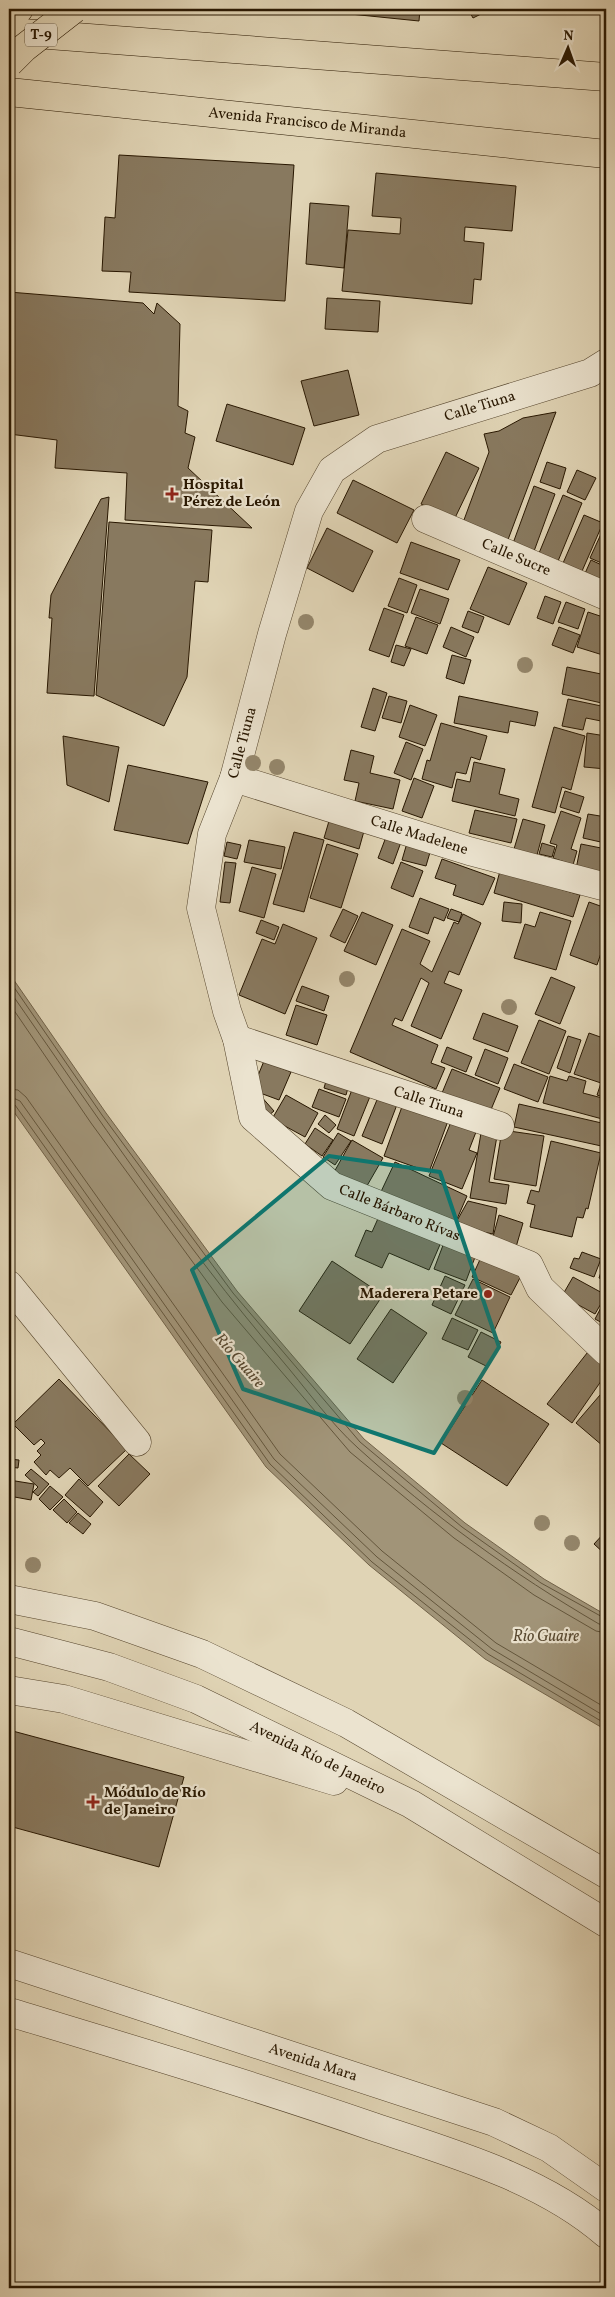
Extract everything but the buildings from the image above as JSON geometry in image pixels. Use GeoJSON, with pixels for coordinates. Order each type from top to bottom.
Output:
{"type":"FeatureCollection","features":[{"type":"Feature","properties":{"kind":"main road","name":"T-9"},"geometry":{"type":"LineString","coordinates":[[9,18],[19,9]]}},
{"type":"Feature","properties":{"kind":"main road","name":"T-9"},"geometry":{"type":"LineString","coordinates":[[9,63],[24,48],[74,9]]}},
{"type":"Feature","properties":{"kind":"main road"},"geometry":{"type":"LineString","coordinates":[[9,32],[606,78]]}},
{"type":"Feature","properties":{"kind":"main road","name":"Avenida Francisco de Miranda"},"geometry":{"type":"LineString","coordinates":[[9,92],[606,154]]}},
{"type":"Feature","properties":{"kind":"street","name":"Calle Tiuna"},"geometry":{"type":"LineString","coordinates":[[500,1126],[237,1039],[227,1011],[201,908],[212,834],[234,778],[272,634],[309,510],[332,470],[377,439],[590,373],[606,362]]}},
{"type":"Feature","properties":{"kind":"street","name":"Calle Sucre"},"geometry":{"type":"LineString","coordinates":[[426,519],[606,596]]}},
{"type":"Feature","properties":{"kind":"street","name":"Calle Madelene"},"geometry":{"type":"LineString","coordinates":[[234,778],[469,851],[606,887]]}},
{"type":"Feature","properties":{"kind":"street","name":"Calle Bárbaro Rívas"},"geometry":{"type":"LineString","coordinates":[[237,1039],[254,1117],[332,1186],[529,1265],[540,1288],[606,1351]]}},
{"type":"Feature","properties":{"kind":"street"},"geometry":{"type":"LineString","coordinates":[[9,1285],[137,1442]]}},
{"type":"Feature","properties":{"kind":"street"},"geometry":{"type":"LineString","coordinates":[[9,1599],[95,1616],[202,1654],[346,1723],[606,1874]]}},
{"type":"Feature","properties":{"kind":"street","name":"Avenida Río de Janeiro"},"geometry":{"type":"LineString","coordinates":[[9,1641],[109,1667],[196,1700],[411,1804],[606,1923]]}},
{"type":"Feature","properties":{"kind":"street"},"geometry":{"type":"LineString","coordinates":[[9,1690],[64,1699],[176,1731],[411,1804]]}},
{"type":"Feature","properties":{"kind":"street","name":"Avenida Mara"},"geometry":{"type":"LineString","coordinates":[[9,1964],[494,2122],[549,2148],[606,2188]]}},
{"type":"Feature","properties":{"kind":"street"},"geometry":{"type":"LineString","coordinates":[[9,2012],[275,2093],[465,2158],[559,2199],[606,2234]]}},
{"type":"Feature","properties":{"kind":"highlighted area"},"geometry":{"type":"Polygon","coordinates":[[[329,1156],[440,1172],[499,1347],[434,1453],[243,1389],[192,1270],[329,1156]]]}},
{"type":"Feature","properties":{"kind":"water","name":"Río Guaire"},"geometry":{"type":"Polygon","coordinates":[[[9,973],[106,1113],[237,1291],[364,1439],[465,1523],[544,1579],[606,1615],[606,1730],[485,1659],[369,1565],[266,1467],[9,1105],[9,973]]]}},
{"type":"Feature","properties":{"kind":"place","name":"Hospital Pérez de León"},"geometry":{"type":"Point","coordinates":[172,494]}},
{"type":"Feature","properties":{"kind":"place","name":"Maderera Petare"},"geometry":{"type":"Point","coordinates":[488,1294]}},
{"type":"Feature","properties":{"kind":"place","name":"Módulo de Río de Janeiro"},"geometry":{"type":"Point","coordinates":[93,1802]}}]}
